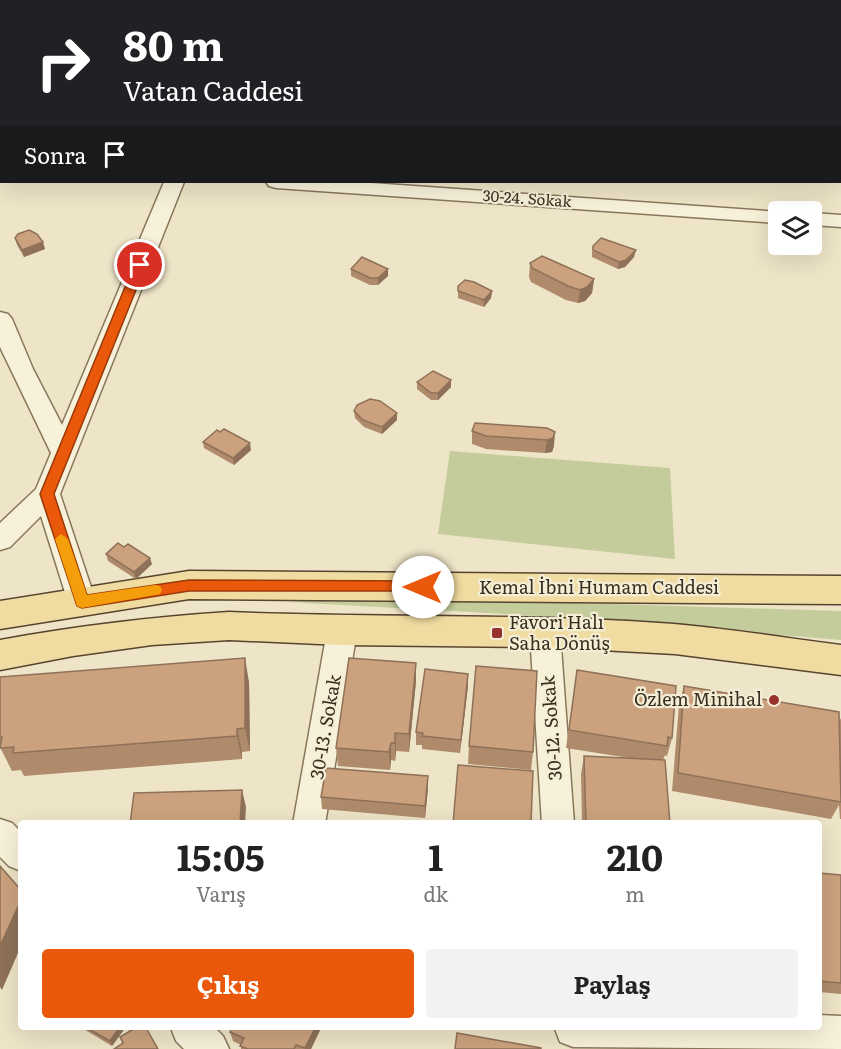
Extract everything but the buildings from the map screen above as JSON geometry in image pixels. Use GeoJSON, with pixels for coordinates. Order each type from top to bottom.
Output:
{"type":"FeatureCollection","features":[{"type":"Feature","properties":{"kind":"main road","name":"Kemal İbni Humam Caddesi"},"geometry":{"type":"LineString","coordinates":[[0,615],[189,585],[841,590]]}},
{"type":"Feature","properties":{"kind":"main road"},"geometry":{"type":"LineString","coordinates":[[0,655],[73,641],[152,631],[229,626],[342,631],[545,633],[675,639],[841,660]]}},
{"type":"Feature","properties":{"kind":"street"},"geometry":{"type":"LineString","coordinates":[[0,540],[47,494],[174,183]]}},
{"type":"Feature","properties":{"kind":"street","name":"30-24. Sokak"},"geometry":{"type":"LineString","coordinates":[[290,183],[768,216]]}},
{"type":"Feature","properties":{"kind":"street"},"geometry":{"type":"LineString","coordinates":[[822,220],[841,221]]}},
{"type":"Feature","properties":{"kind":"street"},"geometry":{"type":"LineString","coordinates":[[0,319],[21,369],[64,453]]}},
{"type":"Feature","properties":{"kind":"street"},"geometry":{"type":"LineString","coordinates":[[47,494],[82,602]]}},
{"type":"Feature","properties":{"kind":"street","name":"30-13. Sokak"},"geometry":{"type":"LineString","coordinates":[[310,820],[342,631]]}},
{"type":"Feature","properties":{"kind":"street","name":"30-12. Sokak"},"geometry":{"type":"LineString","coordinates":[[545,633],[558,820]]}},
{"type":"Feature","properties":{"kind":"street"},"geometry":{"type":"LineString","coordinates":[[0,834],[18,852]]}},
{"type":"Feature","properties":{"kind":"street"},"geometry":{"type":"LineString","coordinates":[[572,1035],[757,1041],[841,1034]]}},
{"type":"Feature","properties":{"kind":"green space"},"geometry":{"type":"Polygon","coordinates":[[[450,451],[670,468],[675,559],[438,534],[450,451]]]}},
{"type":"Feature","properties":{"kind":"green space"},"geometry":{"type":"Polygon","coordinates":[[[387,597],[841,611],[841,640],[576,618],[288,602],[387,597]]]}},
{"type":"Feature","properties":{"kind":"slow traffic"},"geometry":{"type":"LineString","coordinates":[[61,539],[82,602],[155,590]]}},
{"type":"Feature","properties":{"kind":"place","name":"Favori Halı Saha Dönüş"},"geometry":{"type":"Point","coordinates":[497,633]}},
{"type":"Feature","properties":{"kind":"place","name":"Özlem Minihal"},"geometry":{"type":"Point","coordinates":[774,700]}},
{"type":"Feature","properties":{"kind":"route"},"geometry":{"type":"LineString","coordinates":[[140,265],[47,494],[82,602],[189,585],[423,587]]}}]}
